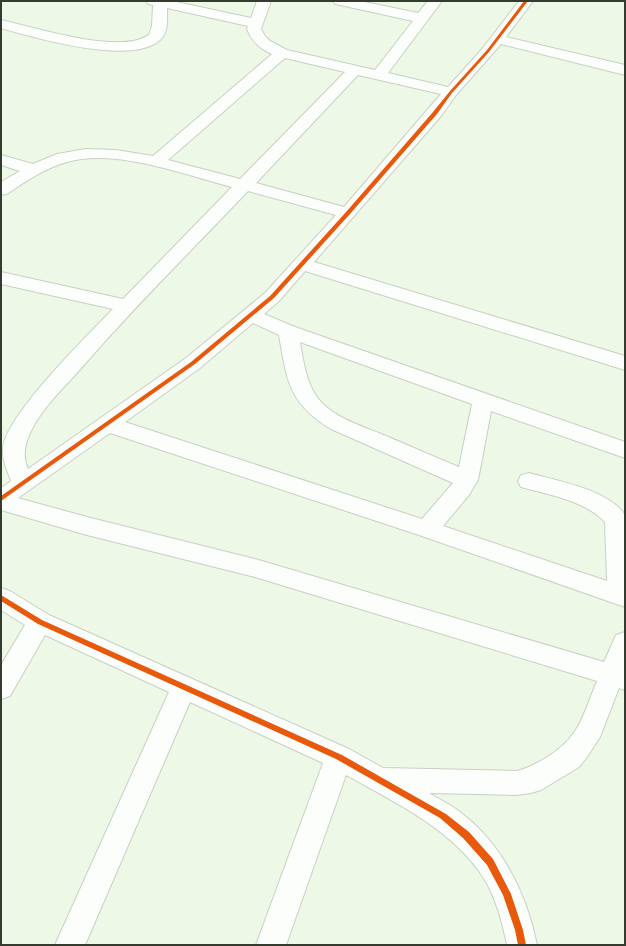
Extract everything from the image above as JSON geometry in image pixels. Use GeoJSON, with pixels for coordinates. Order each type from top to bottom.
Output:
{"type":"FeatureCollection","features":[{"type":"Feature","properties":{"kind":"street"},"geometry":{"type":"LineString","coordinates":[[264,1],[254,29],[257,39],[267,46],[282,53],[451,92]]}},
{"type":"Feature","properties":{"kind":"street"},"geometry":{"type":"LineString","coordinates":[[340,1],[421,18]]}},
{"type":"Feature","properties":{"kind":"street"},"geometry":{"type":"LineString","coordinates":[[379,75],[435,1]]}},
{"type":"Feature","properties":{"kind":"street"},"geometry":{"type":"LineString","coordinates":[[1,499],[193,363],[272,297],[436,113],[451,92],[488,52],[526,1]]}},
{"type":"Feature","properties":{"kind":"street"},"geometry":{"type":"LineString","coordinates":[[1,24],[67,41],[120,46],[143,44],[155,38],[159,31],[156,2],[255,23]]}},
{"type":"Feature","properties":{"kind":"street"},"geometry":{"type":"LineString","coordinates":[[497,39],[625,70]]}},
{"type":"Feature","properties":{"kind":"street"},"geometry":{"type":"LineString","coordinates":[[156,162],[282,53]]}},
{"type":"Feature","properties":{"kind":"street"},"geometry":{"type":"LineString","coordinates":[[23,483],[15,464],[14,447],[20,430],[35,407],[127,306],[355,70]]}},
{"type":"Feature","properties":{"kind":"street"},"geometry":{"type":"LineString","coordinates":[[1,190],[32,170],[68,157],[85,154],[104,154],[156,162],[348,213]]}},
{"type":"Feature","properties":{"kind":"street"},"geometry":{"type":"LineString","coordinates":[[1,160],[32,170]]}},
{"type":"Feature","properties":{"kind":"street"},"geometry":{"type":"LineString","coordinates":[[302,264],[625,363]]}},
{"type":"Feature","properties":{"kind":"street"},"geometry":{"type":"LineString","coordinates":[[1,278],[127,306]]}},
{"type":"Feature","properties":{"kind":"street"},"geometry":{"type":"LineString","coordinates":[[250,315],[288,331],[625,450]]}},
{"type":"Feature","properties":{"kind":"street"},"geometry":{"type":"LineString","coordinates":[[288,331],[301,389],[310,404],[324,416],[338,424],[467,480]]}},
{"type":"Feature","properties":{"kind":"street"},"geometry":{"type":"LineString","coordinates":[[427,529],[467,480],[483,400]]}},
{"type":"Feature","properties":{"kind":"street"},"geometry":{"type":"LineString","coordinates":[[107,424],[427,529],[623,597],[616,520],[611,513],[596,503],[529,481]]}},
{"type":"Feature","properties":{"kind":"street"},"geometry":{"type":"LineString","coordinates":[[1,502],[87,526],[255,568],[618,676]]}},
{"type":"Feature","properties":{"kind":"street"},"geometry":{"type":"LineString","coordinates":[[1,598],[40,622],[339,757],[443,816],[466,836],[490,862],[507,894],[519,930],[522,945]]}},
{"type":"Feature","properties":{"kind":"street"},"geometry":{"type":"LineString","coordinates":[[1,688],[40,622]]}},
{"type":"Feature","properties":{"kind":"street"},"geometry":{"type":"LineString","coordinates":[[379,779],[516,783],[531,781],[569,758],[587,737],[618,676],[625,642]]}},
{"type":"Feature","properties":{"kind":"street"},"geometry":{"type":"LineString","coordinates":[[70,945],[184,687]]}},
{"type":"Feature","properties":{"kind":"street"},"geometry":{"type":"LineString","coordinates":[[271,945],[339,757]]}},
{"type":"Feature","properties":{"kind":"cycle path"},"geometry":{"type":"LineString","coordinates":[[1,499],[193,363],[272,297],[435,113],[451,92],[488,51],[526,1]]}},
{"type":"Feature","properties":{"kind":"cycle path"},"geometry":{"type":"LineString","coordinates":[[1,598],[40,622],[339,757],[443,816],[466,835],[490,862],[507,894],[519,930],[522,945]]}}]}
